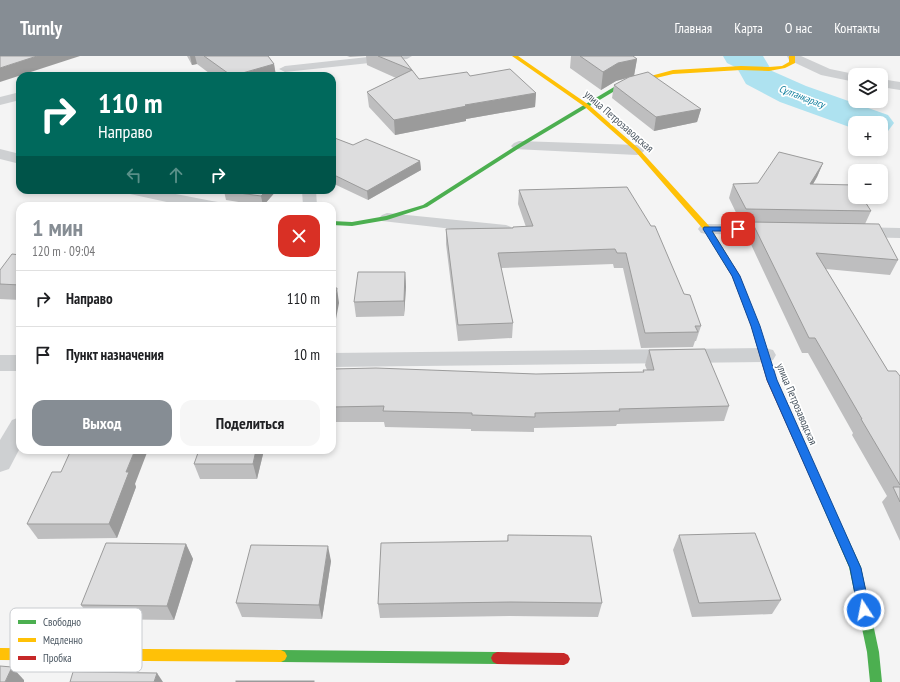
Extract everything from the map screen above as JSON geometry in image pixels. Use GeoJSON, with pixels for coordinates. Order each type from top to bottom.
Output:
{"type":"FeatureCollection","features":[{"type":"Feature","properties":{"kind":"street","name":"улица Петрозаводская"},"geometry":{"type":"LineString","coordinates":[[515,56],[587,106],[637,150],[707,229],[736,276],[765,355],[772,380],[856,568],[873,652],[876,682]]}},
{"type":"Feature","properties":{"kind":"street"},"geometry":{"type":"LineString","coordinates":[[336,223],[352,224],[387,218],[425,206],[519,146],[621,85],[665,74],[741,68],[769,69],[783,67],[792,63],[793,57],[826,72],[848,77]]}},
{"type":"Feature","properties":{"kind":"street"},"geometry":{"type":"LineString","coordinates":[[888,84],[900,86]]}},
{"type":"Feature","properties":{"kind":"street"},"geometry":{"type":"LineString","coordinates":[[0,101],[16,97]]}},
{"type":"Feature","properties":{"kind":"street"},"geometry":{"type":"LineString","coordinates":[[519,146],[637,150]]}},
{"type":"Feature","properties":{"kind":"street"},"geometry":{"type":"LineString","coordinates":[[0,154],[16,158]]}},
{"type":"Feature","properties":{"kind":"street"},"geometry":{"type":"LineString","coordinates":[[143,194],[156,201],[167,202]]}},
{"type":"Feature","properties":{"kind":"street"},"geometry":{"type":"LineString","coordinates":[[707,229],[794,230]]}},
{"type":"Feature","properties":{"kind":"street"},"geometry":{"type":"LineString","coordinates":[[840,231],[900,234]]}},
{"type":"Feature","properties":{"kind":"street"},"geometry":{"type":"LineString","coordinates":[[336,360],[765,355]]}},
{"type":"Feature","properties":{"kind":"street"},"geometry":{"type":"LineString","coordinates":[[0,364],[16,363]]}},
{"type":"Feature","properties":{"kind":"street"},"geometry":{"type":"LineString","coordinates":[[0,462],[16,433]]}},
{"type":"Feature","properties":{"kind":"street"},"geometry":{"type":"LineString","coordinates":[[0,654],[10,654]]}},
{"type":"Feature","properties":{"kind":"street"},"geometry":{"type":"LineString","coordinates":[[142,655],[564,659]]}},
{"type":"Feature","properties":{"kind":"lane"},"geometry":{"type":"LineString","coordinates":[[285,69],[407,56]]}},
{"type":"Feature","properties":{"kind":"lane"},"geometry":{"type":"LineString","coordinates":[[387,218],[506,230]]}},
{"type":"Feature","properties":{"kind":"building"},"geometry":{"type":"Polygon","coordinates":[[[0,56],[37,56],[0,68],[0,56]]]}},
{"type":"Feature","properties":{"kind":"building"},"geometry":{"type":"Polygon","coordinates":[[[204,56],[268,56],[274,64],[246,72],[226,72],[204,56]]]}},
{"type":"Feature","properties":{"kind":"building"},"geometry":{"type":"Polygon","coordinates":[[[378,56],[401,56],[412,70],[378,56]]]}},
{"type":"Feature","properties":{"kind":"building"},"geometry":{"type":"Polygon","coordinates":[[[580,56],[633,56],[637,59],[618,63],[603,72],[580,56]]]}},
{"type":"Feature","properties":{"kind":"building"},"geometry":{"type":"Polygon","coordinates":[[[510,69],[536,93],[465,105],[467,106],[394,120],[367,92],[412,70],[419,79],[467,72],[470,76],[510,69]]]}},
{"type":"Feature","properties":{"kind":"building"},"geometry":{"type":"Polygon","coordinates":[[[648,72],[701,109],[656,117],[614,85],[629,77],[648,72]]]}},
{"type":"Feature","properties":{"kind":"building"},"geometry":{"type":"Polygon","coordinates":[[[336,139],[353,145],[366,139],[420,161],[367,191],[336,176],[336,139]]]}},
{"type":"Feature","properties":{"kind":"building"},"geometry":{"type":"Polygon","coordinates":[[[779,152],[823,163],[810,184],[848,185],[848,204],[866,204],[871,211],[746,209],[733,184],[758,183],[779,152]]]}},
{"type":"Feature","properties":{"kind":"building"},"geometry":{"type":"Polygon","coordinates":[[[627,187],[651,226],[655,226],[684,294],[690,295],[701,326],[695,326],[698,332],[645,333],[626,253],[617,253],[615,249],[498,253],[513,323],[458,325],[446,229],[513,228],[533,226],[519,190],[627,187]]]}},
{"type":"Feature","properties":{"kind":"building"},"geometry":{"type":"Polygon","coordinates":[[[246,194],[263,194],[261,196],[246,194]]]}},
{"type":"Feature","properties":{"kind":"building"},"geometry":{"type":"Polygon","coordinates":[[[752,222],[879,224],[898,260],[816,253],[888,371],[896,371],[900,376],[900,485],[815,338],[809,338],[752,222]]]}},
{"type":"Feature","properties":{"kind":"building"},"geometry":{"type":"Polygon","coordinates":[[[12,254],[16,254],[16,285],[0,284],[0,270],[12,254]]]}},
{"type":"Feature","properties":{"kind":"building"},"geometry":{"type":"Polygon","coordinates":[[[358,272],[405,272],[404,301],[354,302],[358,272]]]}},
{"type":"Feature","properties":{"kind":"building"},"geometry":{"type":"Polygon","coordinates":[[[705,349],[729,406],[535,413],[535,417],[472,415],[472,413],[383,411],[384,406],[336,407],[336,369],[376,368],[536,374],[644,372],[643,370],[654,370],[649,350],[705,349]]]}},
{"type":"Feature","properties":{"kind":"building"},"geometry":{"type":"Polygon","coordinates":[[[69,454],[133,454],[126,472],[129,472],[109,524],[27,524],[52,472],[61,472],[69,454]]]}},
{"type":"Feature","properties":{"kind":"building"},"geometry":{"type":"Polygon","coordinates":[[[198,454],[255,454],[253,464],[194,464],[198,454]]]}},
{"type":"Feature","properties":{"kind":"building"},"geometry":{"type":"Polygon","coordinates":[[[893,487],[900,487],[900,502],[893,487]]]}},
{"type":"Feature","properties":{"kind":"building"},"geometry":{"type":"Polygon","coordinates":[[[755,533],[781,600],[699,603],[679,535],[755,533]]]}},
{"type":"Feature","properties":{"kind":"building"},"geometry":{"type":"Polygon","coordinates":[[[508,535],[591,536],[602,603],[511,602],[378,604],[381,543],[508,541],[508,535]]]}},
{"type":"Feature","properties":{"kind":"building"},"geometry":{"type":"Polygon","coordinates":[[[106,543],[186,544],[167,606],[81,605],[106,543]]]}},
{"type":"Feature","properties":{"kind":"building"},"geometry":{"type":"Polygon","coordinates":[[[251,545],[328,546],[319,605],[236,603],[251,545]]]}},
{"type":"Feature","properties":{"kind":"building"},"geometry":{"type":"Polygon","coordinates":[[[0,666],[10,667],[10,671],[5,682],[0,682],[0,666]]]}},
{"type":"Feature","properties":{"kind":"building"},"geometry":{"type":"Polygon","coordinates":[[[73,672],[157,673],[154,682],[70,682],[73,672]]]}},
{"type":"Feature","properties":{"kind":"building"},"geometry":{"type":"Polygon","coordinates":[[[314,681],[314,682],[236,682],[314,681]]]}},
{"type":"Feature","properties":{"kind":"waterway","name":"Сұлтанқарасу"},"geometry":{"type":"LineString","coordinates":[[739,56],[751,62],[758,77],[793,94],[855,116]]}},
{"type":"Feature","properties":{"kind":"traffic: fast"},"geometry":{"type":"LineString","coordinates":[[336,223],[352,224],[387,218],[425,206],[519,146],[621,85],[635,81]]}},
{"type":"Feature","properties":{"kind":"traffic: fast"},"geometry":{"type":"LineString","coordinates":[[821,491],[855,567],[873,652],[876,682]]}},
{"type":"Feature","properties":{"kind":"traffic: fast"},"geometry":{"type":"LineString","coordinates":[[281,656],[497,658]]}},
{"type":"Feature","properties":{"kind":"traffic: slow"},"geometry":{"type":"LineString","coordinates":[[515,56],[587,106],[637,150],[707,229],[731,268]]}},
{"type":"Feature","properties":{"kind":"traffic: slow"},"geometry":{"type":"LineString","coordinates":[[635,81],[673,72],[741,68],[769,69],[783,67],[792,63],[792,56]]}},
{"type":"Feature","properties":{"kind":"traffic: slow"},"geometry":{"type":"LineString","coordinates":[[0,654],[10,654]]}},
{"type":"Feature","properties":{"kind":"traffic: slow"},"geometry":{"type":"LineString","coordinates":[[142,655],[281,656]]}},
{"type":"Feature","properties":{"kind":"traffic: jam"},"geometry":{"type":"LineString","coordinates":[[731,268],[736,276],[755,326],[772,381],[821,491]]}},
{"type":"Feature","properties":{"kind":"traffic: jam"},"geometry":{"type":"LineString","coordinates":[[497,658],[564,659]]}},
{"type":"Feature","properties":{"kind":"route"},"geometry":{"type":"LineString","coordinates":[[738,229],[707,229],[736,276],[756,326],[772,380],[856,568],[864,610]]}}]}
